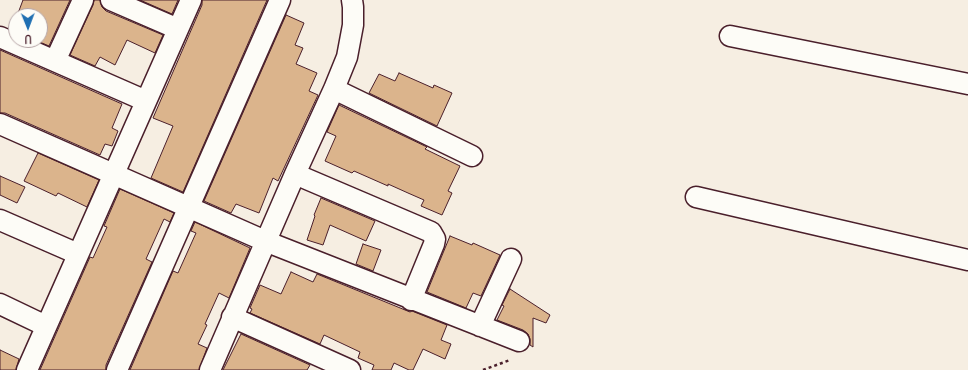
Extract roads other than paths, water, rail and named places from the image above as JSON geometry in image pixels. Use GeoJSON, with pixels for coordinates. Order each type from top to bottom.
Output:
{"type":"FeatureCollection","features":[{"type":"Feature","properties":{"kind":"street"},"geometry":{"type":"LineString","coordinates":[[56,61],[83,0]]}},
{"type":"Feature","properties":{"kind":"street"},"geometry":{"type":"LineString","coordinates":[[111,0],[178,30]]}},
{"type":"Feature","properties":{"kind":"street"},"geometry":{"type":"LineString","coordinates":[[27,370],[191,0]]}},
{"type":"Feature","properties":{"kind":"street"},"geometry":{"type":"LineString","coordinates":[[117,370],[280,0]]}},
{"type":"Feature","properties":{"kind":"street"},"geometry":{"type":"LineString","coordinates":[[210,370],[347,57],[353,25],[352,0]]}},
{"type":"Feature","properties":{"kind":"street"},"geometry":{"type":"LineString","coordinates":[[730,36],[968,84]]}},
{"type":"Feature","properties":{"kind":"street"},"geometry":{"type":"LineString","coordinates":[[0,37],[146,102]]}},
{"type":"Feature","properties":{"kind":"street"},"geometry":{"type":"LineString","coordinates":[[334,88],[472,156]]}},
{"type":"Feature","properties":{"kind":"street"},"geometry":{"type":"LineString","coordinates":[[0,124],[265,242],[519,341]]}},
{"type":"Feature","properties":{"kind":"street"},"geometry":{"type":"LineString","coordinates":[[295,174],[431,232],[435,239],[434,244],[411,300]]}},
{"type":"Feature","properties":{"kind":"street"},"geometry":{"type":"LineString","coordinates":[[696,197],[968,260]]}},
{"type":"Feature","properties":{"kind":"street"},"geometry":{"type":"LineString","coordinates":[[0,220],[78,254]]}},
{"type":"Feature","properties":{"kind":"street"},"geometry":{"type":"LineString","coordinates":[[480,326],[511,259]]}},
{"type":"Feature","properties":{"kind":"street"},"geometry":{"type":"LineString","coordinates":[[0,304],[46,326]]}},
{"type":"Feature","properties":{"kind":"street"},"geometry":{"type":"LineString","coordinates":[[232,317],[350,370]]}}]}
